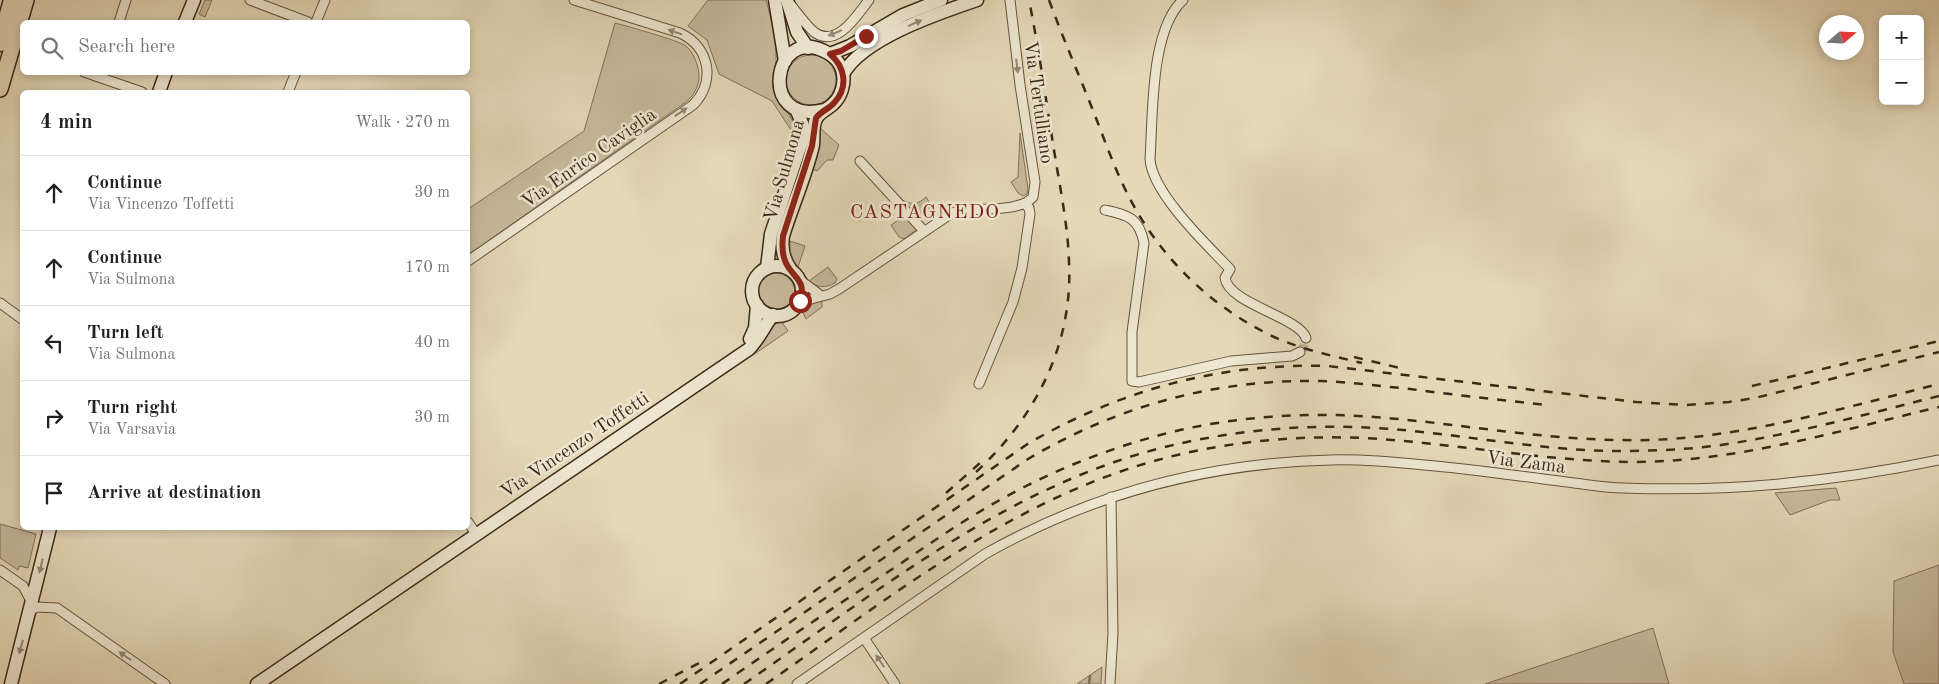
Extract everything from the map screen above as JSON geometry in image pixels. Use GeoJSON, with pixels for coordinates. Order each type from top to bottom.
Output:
{"type":"FeatureCollection","features":[{"type":"Feature","properties":{"kind":"highway"},"geometry":{"type":"LineString","coordinates":[[11,47],[12,0]]}},
{"type":"Feature","properties":{"kind":"main road"},"geometry":{"type":"LineString","coordinates":[[0,89],[26,0]]}},
{"type":"Feature","properties":{"kind":"street"},"geometry":{"type":"LineString","coordinates":[[120,20],[126,0]]}},
{"type":"Feature","properties":{"kind":"street"},"geometry":{"type":"LineString","coordinates":[[186,20],[194,0]]}},
{"type":"Feature","properties":{"kind":"street"},"geometry":{"type":"LineString","coordinates":[[250,0],[303,20]]}},
{"type":"Feature","properties":{"kind":"street"},"geometry":{"type":"LineString","coordinates":[[317,20],[325,0]]}},
{"type":"Feature","properties":{"kind":"street","name":"Via Enrico Caviglia"},"geometry":{"type":"LineString","coordinates":[[470,260],[693,105],[705,86],[707,66],[700,48],[685,36],[574,0]]}},
{"type":"Feature","properties":{"kind":"street","name":"Via Sulmona"},"geometry":{"type":"LineString","coordinates":[[775,0],[785,61],[779,73],[779,87],[785,100],[796,109],[810,113],[824,110]]}},
{"type":"Feature","properties":{"kind":"street"},"geometry":{"type":"LineString","coordinates":[[787,0],[797,32],[808,48]]}},
{"type":"Feature","properties":{"kind":"street"},"geometry":{"type":"LineString","coordinates":[[787,0],[813,31],[829,37],[841,32],[852,22],[869,0]]}},
{"type":"Feature","properties":{"kind":"street"},"geometry":{"type":"LineString","coordinates":[[830,54],[850,46],[903,15],[941,0]]}},
{"type":"Feature","properties":{"kind":"street"},"geometry":{"type":"LineString","coordinates":[[785,61],[796,51],[808,48],[821,49],[830,54],[838,63],[843,74],[860,54],[897,32],[922,20],[977,0]]}},
{"type":"Feature","properties":{"kind":"street","name":"Via Tertulliano"},"geometry":{"type":"LineString","coordinates":[[1010,0],[1035,187],[1033,197],[1025,204]]}},
{"type":"Feature","properties":{"kind":"street"},"geometry":{"type":"LineString","coordinates":[[1184,0],[1171,14],[1157,62],[1151,165],[1157,180],[1176,209],[1200,238],[1230,269],[1225,278],[1226,284],[1259,308],[1299,328],[1306,338]]}},
{"type":"Feature","properties":{"kind":"street","name":"Via Sulmona"},"geometry":{"type":"LineString","coordinates":[[790,270],[784,258],[783,236],[812,146],[814,123],[818,115],[833,104],[842,92],[843,74]]}},
{"type":"Feature","properties":{"kind":"street"},"geometry":{"type":"LineString","coordinates":[[160,90],[165,75]]}},
{"type":"Feature","properties":{"kind":"street"},"geometry":{"type":"LineString","coordinates":[[289,90],[295,75]]}},
{"type":"Feature","properties":{"kind":"street"},"geometry":{"type":"LineString","coordinates":[[103,76],[137,90]]}},
{"type":"Feature","properties":{"kind":"street","name":"Via Sulmona"},"geometry":{"type":"LineString","coordinates":[[766,268],[771,234],[803,138],[802,123],[796,109]]}},
{"type":"Feature","properties":{"kind":"street"},"geometry":{"type":"LineString","coordinates":[[860,161],[924,231]]}},
{"type":"Feature","properties":{"kind":"street"},"geometry":{"type":"LineString","coordinates":[[757,304],[764,312],[773,315],[784,315],[820,295],[830,294],[840,289],[944,217],[958,211],[1025,204],[1029,208],[1030,214],[1016,290],[1008,315],[979,384]]}},
{"type":"Feature","properties":{"kind":"street"},"geometry":{"type":"LineString","coordinates":[[1105,210],[1131,218],[1140,229],[1144,243],[1132,332],[1132,381],[1142,382],[1231,361],[1292,356],[1300,352]]}},
{"type":"Feature","properties":{"kind":"street"},"geometry":{"type":"LineString","coordinates":[[766,268],[778,266],[790,270],[820,295]]}},
{"type":"Feature","properties":{"kind":"street","name":"Via Vincenzo Toffetti"},"geometry":{"type":"LineString","coordinates":[[739,354],[752,335],[757,304],[753,295],[754,282],[758,275],[766,268]]}},
{"type":"Feature","properties":{"kind":"street"},"geometry":{"type":"LineString","coordinates":[[794,308],[801,297],[802,288],[800,280]]}},
{"type":"Feature","properties":{"kind":"street"},"geometry":{"type":"LineString","coordinates":[[0,303],[20,318]]}},
{"type":"Feature","properties":{"kind":"street","name":"Via Vincenzo Toffetti"},"geometry":{"type":"LineString","coordinates":[[257,684],[753,344],[773,315]]}},
{"type":"Feature","properties":{"kind":"street","name":"Via Zama"},"geometry":{"type":"LineString","coordinates":[[797,684],[993,549],[1067,513],[1171,480],[1206,472],[1246,466],[1332,459],[1425,465],[1621,488],[1718,488],[1817,482],[1939,460]]}},
{"type":"Feature","properties":{"kind":"street"},"geometry":{"type":"LineString","coordinates":[[1110,684],[1113,634],[1111,498]]}},
{"type":"Feature","properties":{"kind":"street"},"geometry":{"type":"LineString","coordinates":[[470,525],[476,534]]}},
{"type":"Feature","properties":{"kind":"street"},"geometry":{"type":"LineString","coordinates":[[11,684],[32,607],[50,530]]}},
{"type":"Feature","properties":{"kind":"street"},"geometry":{"type":"LineString","coordinates":[[0,570],[26,589],[32,607]]}},
{"type":"Feature","properties":{"kind":"street"},"geometry":{"type":"LineString","coordinates":[[32,607],[57,608],[165,684]]}},
{"type":"Feature","properties":{"kind":"street"},"geometry":{"type":"LineString","coordinates":[[864,638],[895,684]]}},
{"type":"Feature","properties":{"kind":"shaded area"},"geometry":{"type":"Polygon","coordinates":[[[205,0],[212,0],[205,17],[199,14],[205,0]]]}},
{"type":"Feature","properties":{"kind":"shaded area"},"geometry":{"type":"Polygon","coordinates":[[[708,0],[766,0],[776,50],[773,88],[775,95],[793,122],[795,136],[772,101],[719,74],[707,40],[688,26],[708,0]]]}},
{"type":"Feature","properties":{"kind":"shaded area"},"geometry":{"type":"Polygon","coordinates":[[[615,23],[664,37],[689,49],[696,61],[699,78],[694,93],[689,99],[470,254],[470,208],[584,131],[615,23]]]}},
{"type":"Feature","properties":{"kind":"shaded area"},"geometry":{"type":"Polygon","coordinates":[[[811,55],[825,59],[832,66],[836,80],[832,94],[825,101],[811,105],[797,101],[790,94],[786,80],[790,66],[797,59],[811,55]]]}},
{"type":"Feature","properties":{"kind":"shaded area"},"geometry":{"type":"Polygon","coordinates":[[[819,127],[839,145],[833,160],[827,160],[817,171],[810,168],[819,127]]]}},
{"type":"Feature","properties":{"kind":"shaded area"},"geometry":{"type":"Polygon","coordinates":[[[1020,133],[1028,189],[1027,194],[1023,196],[1018,193],[1011,182],[1018,177],[1020,133]]]}},
{"type":"Feature","properties":{"kind":"shaded area"},"geometry":{"type":"Polygon","coordinates":[[[926,197],[930,203],[928,205],[931,213],[930,218],[927,220],[919,213],[916,215],[902,200],[915,203],[920,202],[926,197]]]}},
{"type":"Feature","properties":{"kind":"shaded area"},"geometry":{"type":"Polygon","coordinates":[[[904,216],[917,229],[904,239],[899,237],[891,225],[904,216]]]}},
{"type":"Feature","properties":{"kind":"shaded area"},"geometry":{"type":"Polygon","coordinates":[[[790,241],[805,246],[798,267],[791,255],[790,241]]]}},
{"type":"Feature","properties":{"kind":"shaded area"},"geometry":{"type":"Polygon","coordinates":[[[828,267],[837,279],[835,283],[822,286],[815,285],[809,281],[828,267]]]}},
{"type":"Feature","properties":{"kind":"shaded area"},"geometry":{"type":"Polygon","coordinates":[[[776,273],[789,279],[795,292],[789,305],[776,311],[763,305],[757,292],[763,279],[776,273]]]}},
{"type":"Feature","properties":{"kind":"shaded area"},"geometry":{"type":"Polygon","coordinates":[[[822,300],[822,307],[806,319],[802,311],[804,307],[822,300]]]}},
{"type":"Feature","properties":{"kind":"shaded area"},"geometry":{"type":"Polygon","coordinates":[[[781,321],[788,331],[753,355],[770,327],[781,321]]]}},
{"type":"Feature","properties":{"kind":"shaded area"},"geometry":{"type":"Polygon","coordinates":[[[1836,488],[1840,500],[1830,500],[1790,515],[1775,493],[1836,488]]]}},
{"type":"Feature","properties":{"kind":"shaded area"},"geometry":{"type":"Polygon","coordinates":[[[0,524],[36,534],[28,568],[19,566],[18,570],[0,558],[0,524]]]}},
{"type":"Feature","properties":{"kind":"shaded area"},"geometry":{"type":"Polygon","coordinates":[[[1939,565],[1939,684],[1904,684],[1893,652],[1894,581],[1939,565]]]}},
{"type":"Feature","properties":{"kind":"shaded area"},"geometry":{"type":"Polygon","coordinates":[[[1653,628],[1669,684],[1485,684],[1653,628]]]}},
{"type":"Feature","properties":{"kind":"shaded area"},"geometry":{"type":"Polygon","coordinates":[[[1102,667],[1101,684],[1077,684],[1102,667]]]}},
{"type":"Feature","properties":{"kind":"waterway"},"geometry":{"type":"LineString","coordinates":[[1089,684],[1090,676]]}},
{"type":"Feature","properties":{"kind":"tunnel"},"geometry":{"type":"LineString","coordinates":[[1300,352],[1306,338]]}},
{"type":"Feature","properties":{"kind":"railway"},"geometry":{"type":"LineString","coordinates":[[976,472],[1016,428],[1046,378],[1057,351],[1069,293],[1069,263],[1065,221],[1029,0]]}},
{"type":"Feature","properties":{"kind":"railway"},"geometry":{"type":"LineString","coordinates":[[1049,0],[1124,187],[1141,218],[1170,257],[1204,291],[1243,320],[1264,332],[1299,347],[1362,363]]}},
{"type":"Feature","properties":{"kind":"railway"},"geometry":{"type":"LineString","coordinates":[[1752,386],[1939,341]]}},
{"type":"Feature","properties":{"kind":"railway"},"geometry":{"type":"LineString","coordinates":[[680,684],[1029,443],[1064,424],[1100,408],[1136,394],[1173,383],[1249,369],[1288,366],[1328,366],[1636,402],[1687,405],[1755,398],[1939,352]]}},
{"type":"Feature","properties":{"kind":"railway"},"geometry":{"type":"LineString","coordinates":[[1354,357],[1400,368]]}},
{"type":"Feature","properties":{"kind":"railway"},"geometry":{"type":"LineString","coordinates":[[700,684],[1028,459],[1062,440],[1097,424],[1168,399],[1243,385],[1320,381],[1376,385],[1546,405]]}},
{"type":"Feature","properties":{"kind":"railway"},"geometry":{"type":"LineString","coordinates":[[722,684],[936,539],[998,501],[1086,459],[1180,430],[1252,418],[1326,415],[1405,420],[1558,437],[1661,440],[1701,436],[1781,423],[1939,384]]}},
{"type":"Feature","properties":{"kind":"railway"},"geometry":{"type":"LineString","coordinates":[[744,684],[891,581],[941,548],[992,518],[1045,490],[1100,467],[1186,442],[1273,429],[1361,427],[1585,450],[1680,449],[1721,445],[1776,435],[1939,396]]}},
{"type":"Feature","properties":{"kind":"railway"},"geometry":{"type":"LineString","coordinates":[[766,684],[904,587],[999,527],[1049,501],[1100,479],[1180,454],[1258,441],[1338,437],[1398,440],[1565,459],[1632,462],[1671,461],[1710,457],[1787,444],[1939,407]]}},
{"type":"Feature","properties":{"kind":"railway"},"geometry":{"type":"LineString","coordinates":[[946,493],[980,463]]}},
{"type":"Feature","properties":{"kind":"railway"},"geometry":{"type":"LineString","coordinates":[[659,684],[701,662]]}},
{"type":"Feature","properties":{"kind":"district","name":"CASTAGNEDO"},"geometry":{"type":"Point","coordinates":[925,211]}},
{"type":"Feature","properties":{"kind":"route"},"geometry":{"type":"LineString","coordinates":[[800,301],[801,283],[785,261],[782,250],[783,236],[812,146],[816,118],[833,104],[842,92],[843,74],[838,63],[830,54],[841,51],[866,36]]}}]}
